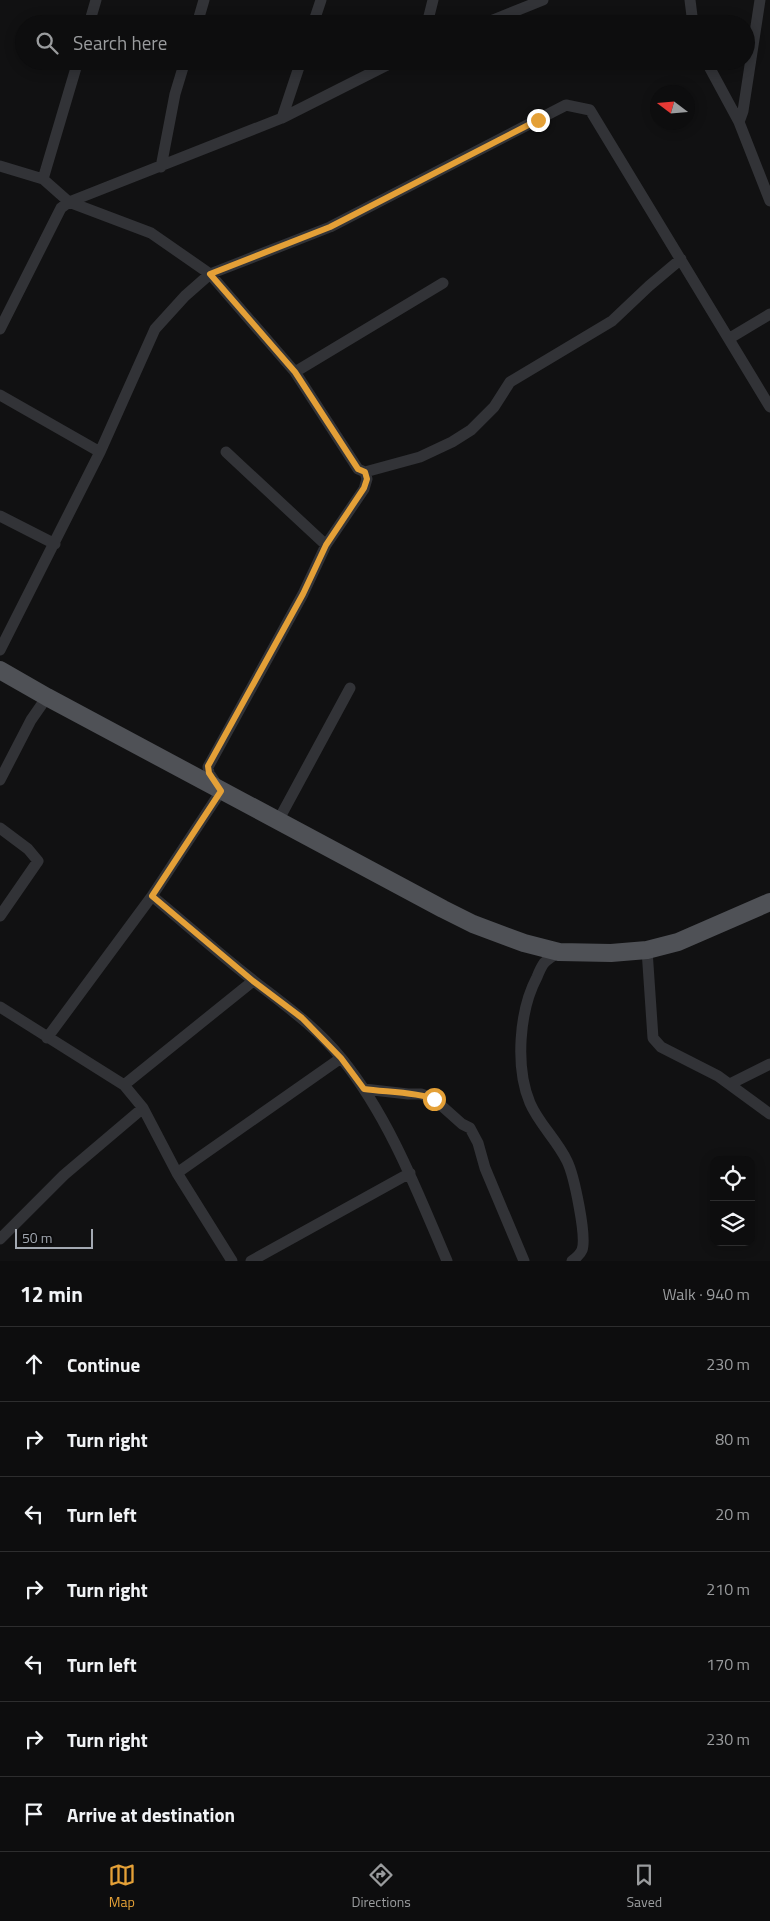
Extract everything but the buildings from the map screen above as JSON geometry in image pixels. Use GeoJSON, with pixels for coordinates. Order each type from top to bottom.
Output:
{"type":"FeatureCollection","features":[{"type":"Feature","properties":{"kind":"main road"},"geometry":{"type":"LineString","coordinates":[[0,670],[46,697],[443,909],[474,924],[524,943],[559,952],[611,953],[647,950],[678,942],[770,902]]}},
{"type":"Feature","properties":{"kind":"street"},"geometry":{"type":"LineString","coordinates":[[92,15],[96,0]]}},
{"type":"Feature","properties":{"kind":"street"},"geometry":{"type":"LineString","coordinates":[[200,15],[204,0]]}},
{"type":"Feature","properties":{"kind":"street"},"geometry":{"type":"LineString","coordinates":[[316,15],[320,0]]}},
{"type":"Feature","properties":{"kind":"street"},"geometry":{"type":"LineString","coordinates":[[429,15],[432,0]]}},
{"type":"Feature","properties":{"kind":"street"},"geometry":{"type":"LineString","coordinates":[[506,15],[543,0]]}},
{"type":"Feature","properties":{"kind":"street"},"geometry":{"type":"LineString","coordinates":[[690,0],[692,15]]}},
{"type":"Feature","properties":{"kind":"street"},"geometry":{"type":"LineString","coordinates":[[755,31],[760,0]]}},
{"type":"Feature","properties":{"kind":"street"},"geometry":{"type":"LineString","coordinates":[[43,179],[75,70]]}},
{"type":"Feature","properties":{"kind":"street"},"geometry":{"type":"LineString","coordinates":[[161,167],[175,94],[182,70]]}},
{"type":"Feature","properties":{"kind":"street"},"geometry":{"type":"LineString","coordinates":[[282,118],[298,70]]}},
{"type":"Feature","properties":{"kind":"street"},"geometry":{"type":"LineString","coordinates":[[0,329],[61,208],[69,202],[282,118],[377,70]]}},
{"type":"Feature","properties":{"kind":"street"},"geometry":{"type":"LineString","coordinates":[[711,70],[739,122],[770,201]]}},
{"type":"Feature","properties":{"kind":"street"},"geometry":{"type":"LineString","coordinates":[[739,122],[749,70]]}},
{"type":"Feature","properties":{"kind":"street"},"geometry":{"type":"LineString","coordinates":[[0,650],[100,452],[155,330],[185,296],[210,274],[330,227],[566,105],[590,110],[730,338],[770,407]]}},
{"type":"Feature","properties":{"kind":"street"},"geometry":{"type":"LineString","coordinates":[[0,166],[43,179],[69,202],[150,233],[210,274],[295,372],[358,469],[365,472],[420,457],[452,442],[471,430],[494,407],[510,382],[612,322],[649,286],[681,259]]}},
{"type":"Feature","properties":{"kind":"street"},"geometry":{"type":"LineString","coordinates":[[295,372],[443,283]]}},
{"type":"Feature","properties":{"kind":"street"},"geometry":{"type":"LineString","coordinates":[[730,338],[770,314]]}},
{"type":"Feature","properties":{"kind":"street"},"geometry":{"type":"LineString","coordinates":[[0,395],[100,452]]}},
{"type":"Feature","properties":{"kind":"street"},"geometry":{"type":"LineString","coordinates":[[226,452],[326,545]]}},
{"type":"Feature","properties":{"kind":"street"},"geometry":{"type":"LineString","coordinates":[[47,1038],[152,896],[221,791],[209,773],[208,766],[303,594],[326,545],[364,488],[367,479],[365,472]]}},
{"type":"Feature","properties":{"kind":"street"},"geometry":{"type":"LineString","coordinates":[[0,516],[55,544]]}},
{"type":"Feature","properties":{"kind":"street"},"geometry":{"type":"LineString","coordinates":[[278,821],[350,688]]}},
{"type":"Feature","properties":{"kind":"street"},"geometry":{"type":"LineString","coordinates":[[0,780],[46,697]]}},
{"type":"Feature","properties":{"kind":"street"},"geometry":{"type":"LineString","coordinates":[[0,828],[28,849],[38,862],[0,916]]}},
{"type":"Feature","properties":{"kind":"street"},"geometry":{"type":"LineString","coordinates":[[152,896],[253,981],[302,1018],[341,1058],[364,1089],[410,1173],[447,1261]]}},
{"type":"Feature","properties":{"kind":"street"},"geometry":{"type":"LineString","coordinates":[[524,943],[543,964]]}},
{"type":"Feature","properties":{"kind":"street"},"geometry":{"type":"LineString","coordinates":[[647,950],[653,1038],[661,1047],[718,1076],[770,1114]]}},
{"type":"Feature","properties":{"kind":"street"},"geometry":{"type":"LineString","coordinates":[[559,952],[543,964],[529,992],[525,1005],[522,1064],[530,1103],[545,1130],[567,1160],[576,1185],[583,1243],[580,1254],[572,1261]]}},
{"type":"Feature","properties":{"kind":"street"},"geometry":{"type":"LineString","coordinates":[[124,1085],[253,981]]}},
{"type":"Feature","properties":{"kind":"street"},"geometry":{"type":"LineString","coordinates":[[0,1007],[124,1085],[143,1108],[177,1173],[232,1261]]}},
{"type":"Feature","properties":{"kind":"street"},"geometry":{"type":"LineString","coordinates":[[177,1173],[341,1058]]}},
{"type":"Feature","properties":{"kind":"street"},"geometry":{"type":"LineString","coordinates":[[730,1084],[770,1064]]}},
{"type":"Feature","properties":{"kind":"street"},"geometry":{"type":"LineString","coordinates":[[364,1089],[421,1094],[434,1099],[462,1124],[470,1128],[478,1143],[485,1168],[524,1261]]}},
{"type":"Feature","properties":{"kind":"street"},"geometry":{"type":"LineString","coordinates":[[0,1239],[64,1175],[143,1108]]}},
{"type":"Feature","properties":{"kind":"street"},"geometry":{"type":"LineString","coordinates":[[251,1261],[410,1173]]}},
{"type":"Feature","properties":{"kind":"route"},"geometry":{"type":"LineString","coordinates":[[434,1099],[421,1094],[364,1089],[341,1058],[302,1018],[253,981],[152,896],[221,791],[209,773],[208,766],[303,594],[326,545],[364,488],[367,479],[365,472],[358,469],[295,372],[210,274],[330,227],[538,120]]}}]}
